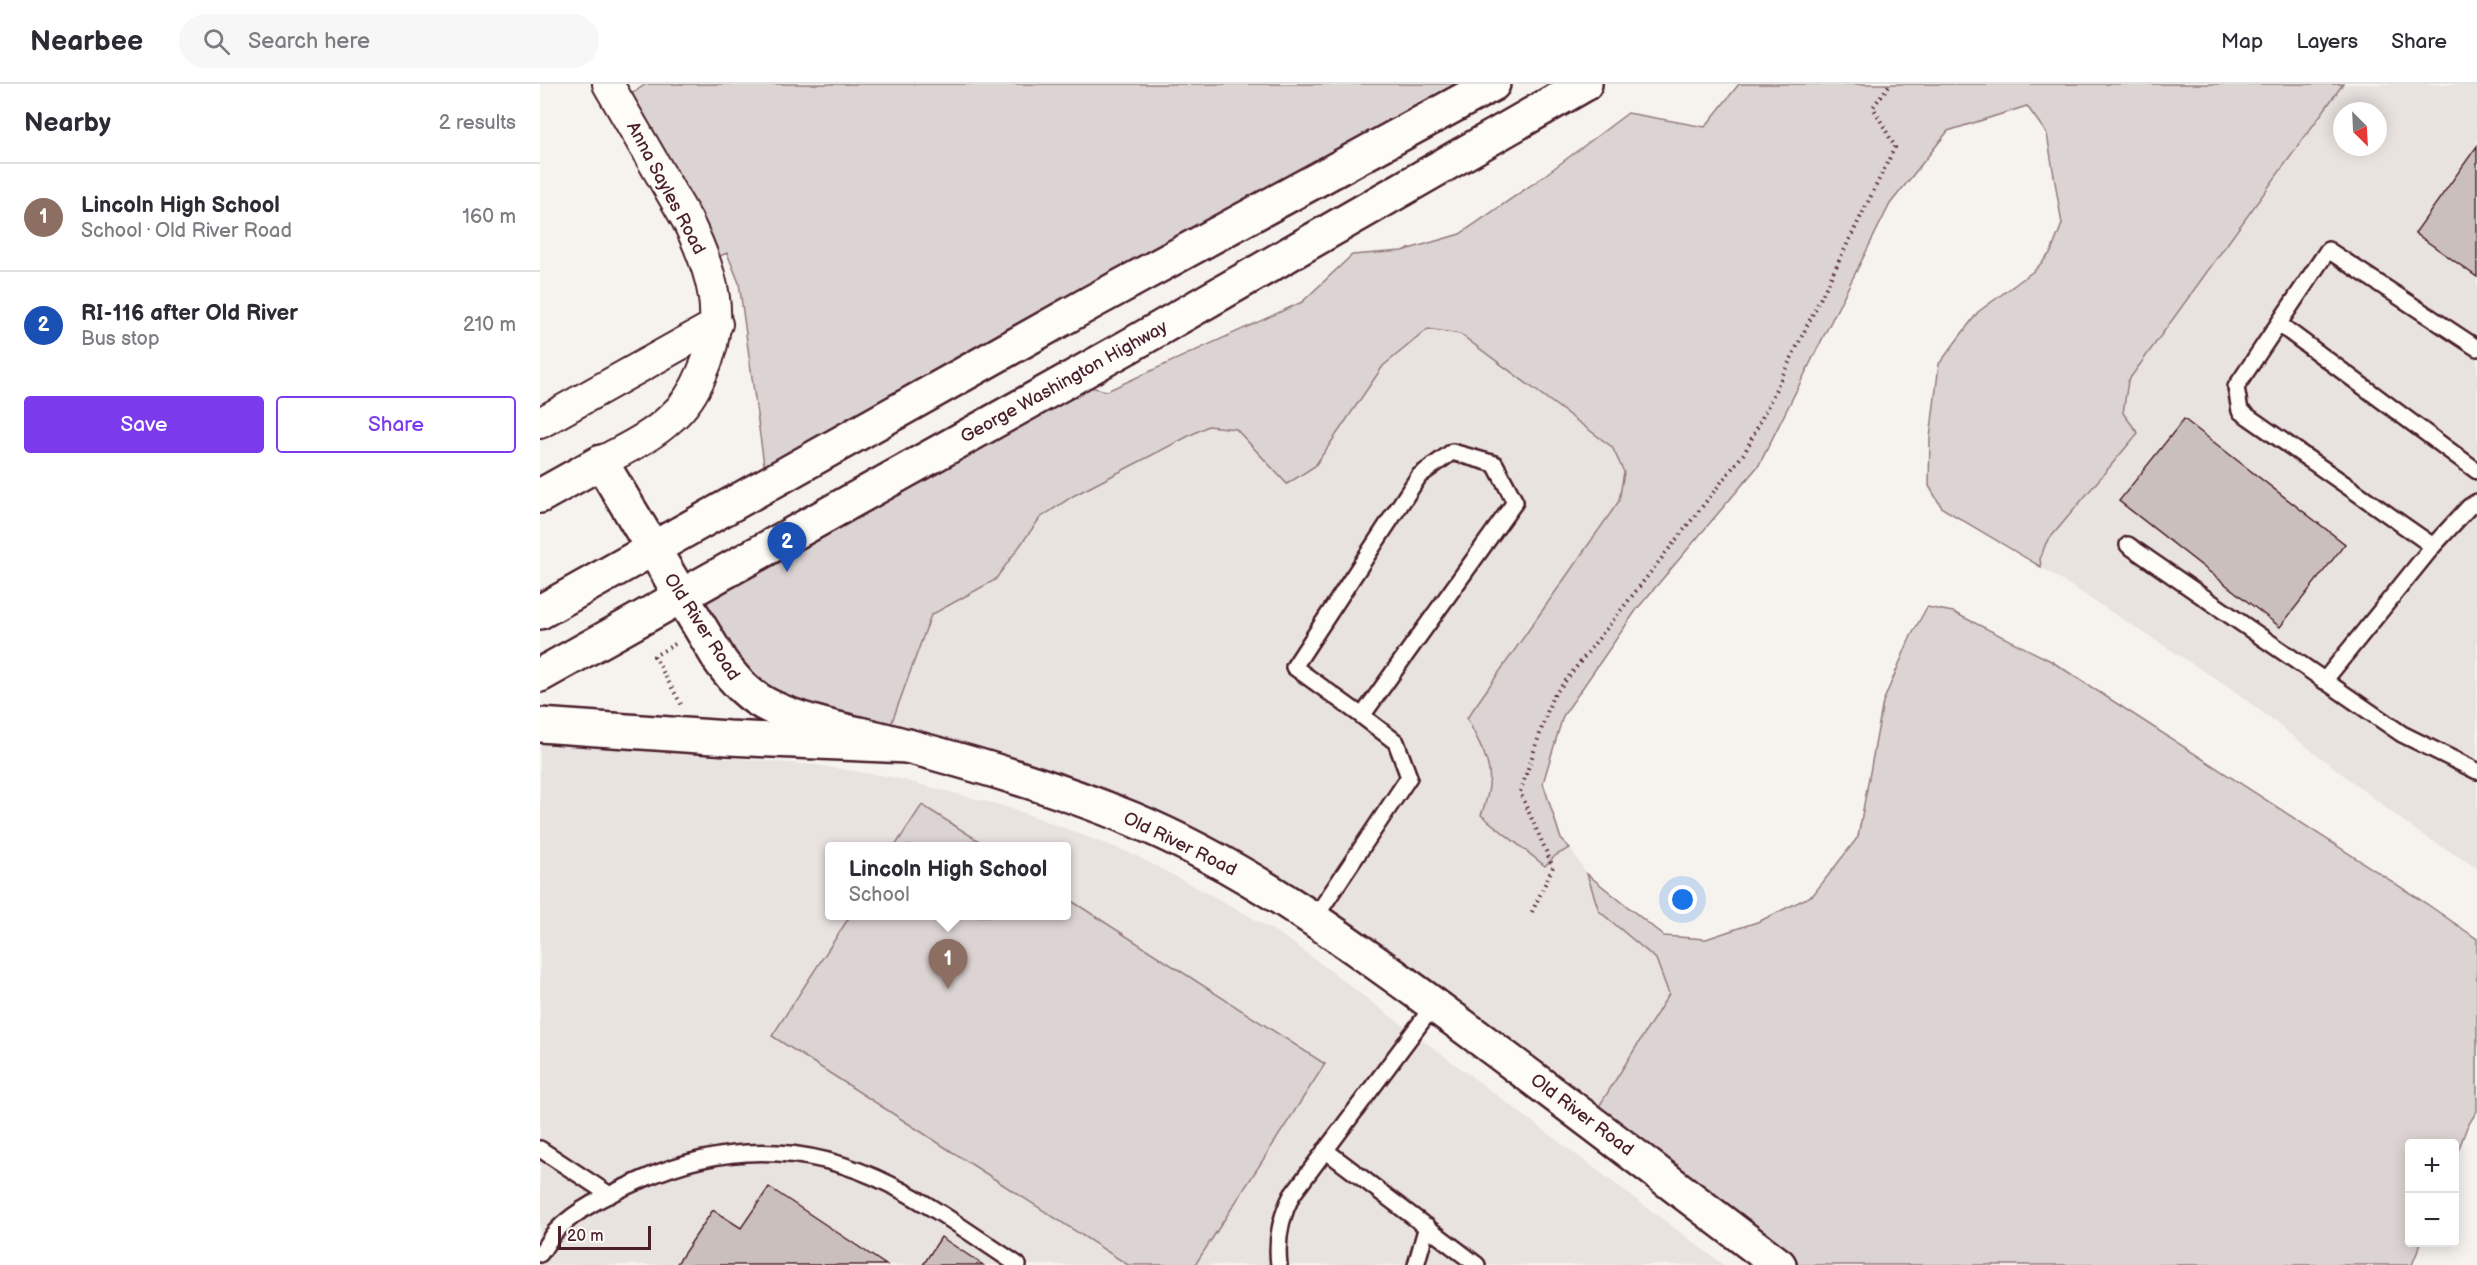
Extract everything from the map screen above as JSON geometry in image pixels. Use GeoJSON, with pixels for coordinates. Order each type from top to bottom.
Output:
{"type":"FeatureCollection","features":[{"type":"Feature","properties":{"kind":"main road"},"geometry":{"type":"LineString","coordinates":[[540,612],[1102,297],[1493,84]]}},
{"type":"Feature","properties":{"kind":"main road","name":"George Washington Highway"},"geometry":{"type":"LineString","coordinates":[[540,675],[1119,352],[1543,94],[1585,84]]}},
{"type":"Feature","properties":{"kind":"main road","name":"Old River Road"},"geometry":{"type":"LineString","coordinates":[[601,462],[726,670],[742,689],[755,699],[793,716],[908,746],[1046,787],[1152,827],[1232,868],[1314,918],[1434,1005],[1779,1265]]}},
{"type":"Feature","properties":{"kind":"main road","name":"Anna Sayles Road"},"geometry":{"type":"LineString","coordinates":[[540,496],[601,462]]}},
{"type":"Feature","properties":{"kind":"main road"},"geometry":{"type":"LineString","coordinates":[[540,725],[728,738],[908,746]]}},
{"type":"Feature","properties":{"kind":"street","name":"Anna Sayles Road"},"geometry":{"type":"LineString","coordinates":[[601,462],[660,428],[686,402],[705,367],[717,324],[713,286],[698,242],[672,192],[608,84]]}},
{"type":"Feature","properties":{"kind":"street"},"geometry":{"type":"LineString","coordinates":[[540,423],[717,324]]}},
{"type":"Feature","properties":{"kind":"lane"},"geometry":{"type":"LineString","coordinates":[[2433,546],[2240,411],[2236,387],[2328,250],[2477,348]]}},
{"type":"Feature","properties":{"kind":"lane"},"geometry":{"type":"LineString","coordinates":[[2279,324],[2477,471]]}},
{"type":"Feature","properties":{"kind":"lane"},"geometry":{"type":"LineString","coordinates":[[1314,918],[1409,777],[1396,742],[1294,667],[1419,476],[1452,452],[1495,464],[1515,502],[1362,716]]}},
{"type":"Feature","properties":{"kind":"lane"},"geometry":{"type":"LineString","coordinates":[[2324,681],[2433,546],[2469,507],[2477,502]]}},
{"type":"Feature","properties":{"kind":"lane"},"geometry":{"type":"LineString","coordinates":[[2128,545],[2402,734],[2477,771]]}},
{"type":"Feature","properties":{"kind":"lane"},"geometry":{"type":"LineString","coordinates":[[1279,1265],[1278,1236],[1285,1208],[1300,1184],[1434,1005]]}},
{"type":"Feature","properties":{"kind":"lane"},"geometry":{"type":"LineString","coordinates":[[540,1149],[610,1196]]}},
{"type":"Feature","properties":{"kind":"lane"},"geometry":{"type":"LineString","coordinates":[[1325,1150],[1477,1265]]}},
{"type":"Feature","properties":{"kind":"lane"},"geometry":{"type":"LineString","coordinates":[[540,1254],[555,1232],[569,1219],[658,1172],[707,1156],[752,1152],[795,1154],[836,1163],[892,1185],[1018,1265]]}},
{"type":"Feature","properties":{"kind":"lane"},"geometry":{"type":"LineString","coordinates":[[1416,1265],[1427,1226]]}},
{"type":"Feature","properties":{"kind":"path"},"geometry":{"type":"LineString","coordinates":[[1532,912],[1553,867],[1520,792],[1552,698],[1745,452],[1895,147],[1873,107],[1890,84]]}},
{"type":"Feature","properties":{"kind":"path"},"geometry":{"type":"LineString","coordinates":[[675,644],[654,656],[682,706]]}},
{"type":"Feature","properties":{"kind":"shaded area"},"geometry":{"type":"Polygon","coordinates":[[[646,84],[1479,84],[765,472],[739,283],[727,253],[704,263],[620,102],[646,84]]]}},
{"type":"Feature","properties":{"kind":"shaded area"},"geometry":{"type":"Polygon","coordinates":[[[1739,84],[2343,84],[2128,381],[2123,413],[2138,433],[2046,543],[2040,559],[2041,567],[1942,508],[1929,486],[1930,438],[1939,364],[1978,312],[2035,270],[2051,252],[2062,224],[2047,134],[2027,106],[1948,131],[1890,204],[1759,465],[1637,609],[1563,716],[1543,783],[1561,839],[1570,848],[1556,855],[1545,866],[1481,815],[1489,787],[1488,765],[1467,718],[1619,501],[1624,472],[1612,447],[1460,334],[1428,329],[1383,366],[1315,466],[1287,484],[1236,429],[1208,426],[1073,496],[1040,518],[995,580],[931,615],[889,730],[857,734],[749,679],[690,583],[1060,380],[1107,391],[1302,302],[1352,255],[1402,251],[1460,234],[1537,181],[1628,113],[1705,127],[1739,84]]]}},
{"type":"Feature","properties":{"kind":"shaded area"},"geometry":{"type":"Polygon","coordinates":[[[2343,84],[2477,84],[2477,868],[2416,831],[2233,690],[2041,567],[2040,559],[2046,543],[2123,413],[2128,381],[2343,84]]]}},
{"type":"Feature","properties":{"kind":"shaded area"},"geometry":{"type":"Polygon","coordinates":[[[1428,329],[1460,334],[1612,447],[1624,472],[1619,501],[1467,718],[1490,767],[1489,796],[1482,815],[1556,855],[1570,848],[1587,874],[1599,910],[1656,959],[1669,994],[1593,1116],[1285,898],[889,730],[931,614],[995,580],[1040,518],[1073,496],[1208,426],[1236,429],[1315,465],[1383,366],[1428,329]]]}},
{"type":"Feature","properties":{"kind":"shaded area"},"geometry":{"type":"Polygon","coordinates":[[[1927,607],[1953,612],[2051,661],[2427,904],[2477,939],[2477,1111],[2467,1127],[2459,1148],[2459,1139],[2405,1139],[2405,1247],[2419,1247],[2412,1265],[1786,1265],[1593,1116],[1669,994],[1656,959],[1599,911],[1587,874],[1664,936],[1706,939],[1760,921],[1813,895],[1858,837],[1883,702],[1910,638],[1927,607]]]}},
{"type":"Feature","properties":{"kind":"shaded area"},"geometry":{"type":"Polygon","coordinates":[[[540,738],[682,746],[681,754],[816,765],[892,777],[1011,808],[1133,854],[1239,910],[1289,940],[1724,1265],[540,1265],[540,738]]]}},
{"type":"Feature","properties":{"kind":"shaded area"},"geometry":{"type":"Polygon","coordinates":[[[922,805],[981,842],[898,842],[922,805]]]}},
{"type":"Feature","properties":{"kind":"shaded area"},"geometry":{"type":"Polygon","coordinates":[[[1071,901],[1325,1064],[1195,1265],[1128,1265],[772,1036],[847,920],[1071,920],[1071,901]]]}},
{"type":"Feature","properties":{"kind":"building"},"geometry":{"type":"Polygon","coordinates":[[[2477,146],[2477,277],[2415,233],[2477,146]]]}},
{"type":"Feature","properties":{"kind":"building"},"geometry":{"type":"Polygon","coordinates":[[[2184,419],[2345,544],[2280,627],[2119,501],[2184,419]]]}},
{"type":"Feature","properties":{"kind":"building"},"geometry":{"type":"Polygon","coordinates":[[[769,1187],[886,1265],[676,1265],[713,1210],[741,1228],[769,1187]]]}},
{"type":"Feature","properties":{"kind":"building"},"geometry":{"type":"Polygon","coordinates":[[[941,1237],[983,1265],[923,1265],[941,1237]]]}},
{"type":"Feature","properties":{"kind":"place","name":"RI-116 after Old River"},"geometry":{"type":"Point","coordinates":[787,572]}},
{"type":"Feature","properties":{"kind":"place","name":"Lincoln High School"},"geometry":{"type":"Point","coordinates":[948,989]}}]}
